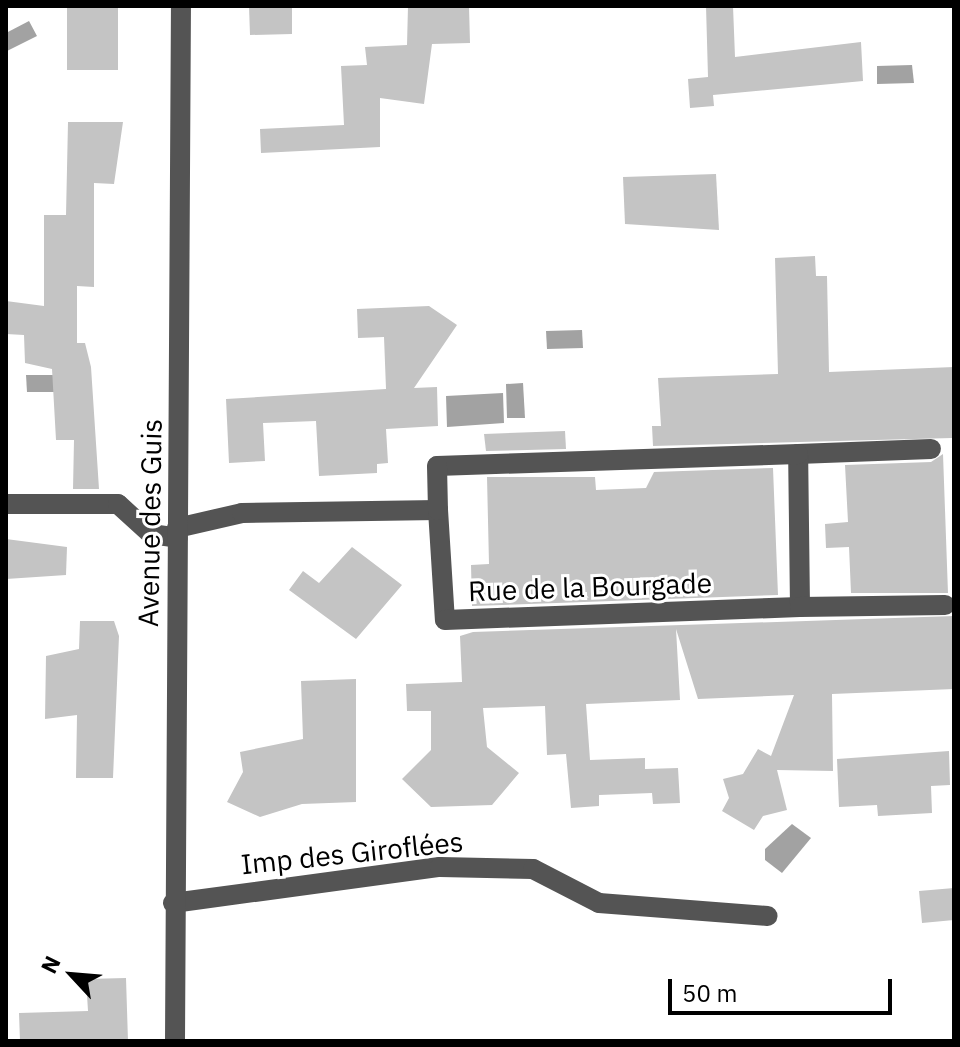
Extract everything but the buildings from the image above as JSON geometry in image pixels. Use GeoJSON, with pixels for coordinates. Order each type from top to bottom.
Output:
{"type":"FeatureCollection","features":[{"type":"Feature","properties":{"kind":"street","name":"Avenue des Guis"},"geometry":{"type":"LineString","coordinates":[[175,1041],[173,903],[181,6]]}},
{"type":"Feature","properties":{"kind":"street","name":"Rue de la Bourgade"},"geometry":{"type":"LineString","coordinates":[[931,449],[437,466],[445,620],[945,605]]}},
{"type":"Feature","properties":{"kind":"street"},"geometry":{"type":"LineString","coordinates":[[798,454],[800,607]]}},
{"type":"Feature","properties":{"kind":"street"},"geometry":{"type":"LineString","coordinates":[[6,504],[118,504],[151,534],[177,533],[242,513],[438,510]]}},
{"type":"Feature","properties":{"kind":"street","name":"Imp des Giroflées"},"geometry":{"type":"LineString","coordinates":[[173,903],[440,867],[533,869],[599,903],[768,916]]}},
{"type":"Feature","properties":{"kind":"shaded area"},"geometry":{"type":"Polygon","coordinates":[[[29,21],[37,36],[7,51],[6,33],[29,21]]]}},
{"type":"Feature","properties":{"kind":"shaded area"},"geometry":{"type":"Polygon","coordinates":[[[912,65],[914,83],[877,84],[877,66],[912,65]]]}},
{"type":"Feature","properties":{"kind":"shaded area"},"geometry":{"type":"Polygon","coordinates":[[[582,330],[583,348],[547,349],[546,331],[582,330]]]}},
{"type":"Feature","properties":{"kind":"shaded area"},"geometry":{"type":"Polygon","coordinates":[[[26,375],[59,375],[60,392],[27,392],[26,375]]]}},
{"type":"Feature","properties":{"kind":"shaded area"},"geometry":{"type":"Polygon","coordinates":[[[523,383],[525,418],[507,418],[506,384],[523,383]]]}},
{"type":"Feature","properties":{"kind":"shaded area"},"geometry":{"type":"Polygon","coordinates":[[[503,393],[504,423],[447,427],[446,396],[503,393]]]}},
{"type":"Feature","properties":{"kind":"shaded area"},"geometry":{"type":"Polygon","coordinates":[[[792,824],[811,838],[782,873],[765,860],[765,849],[792,824]]]}}]}
